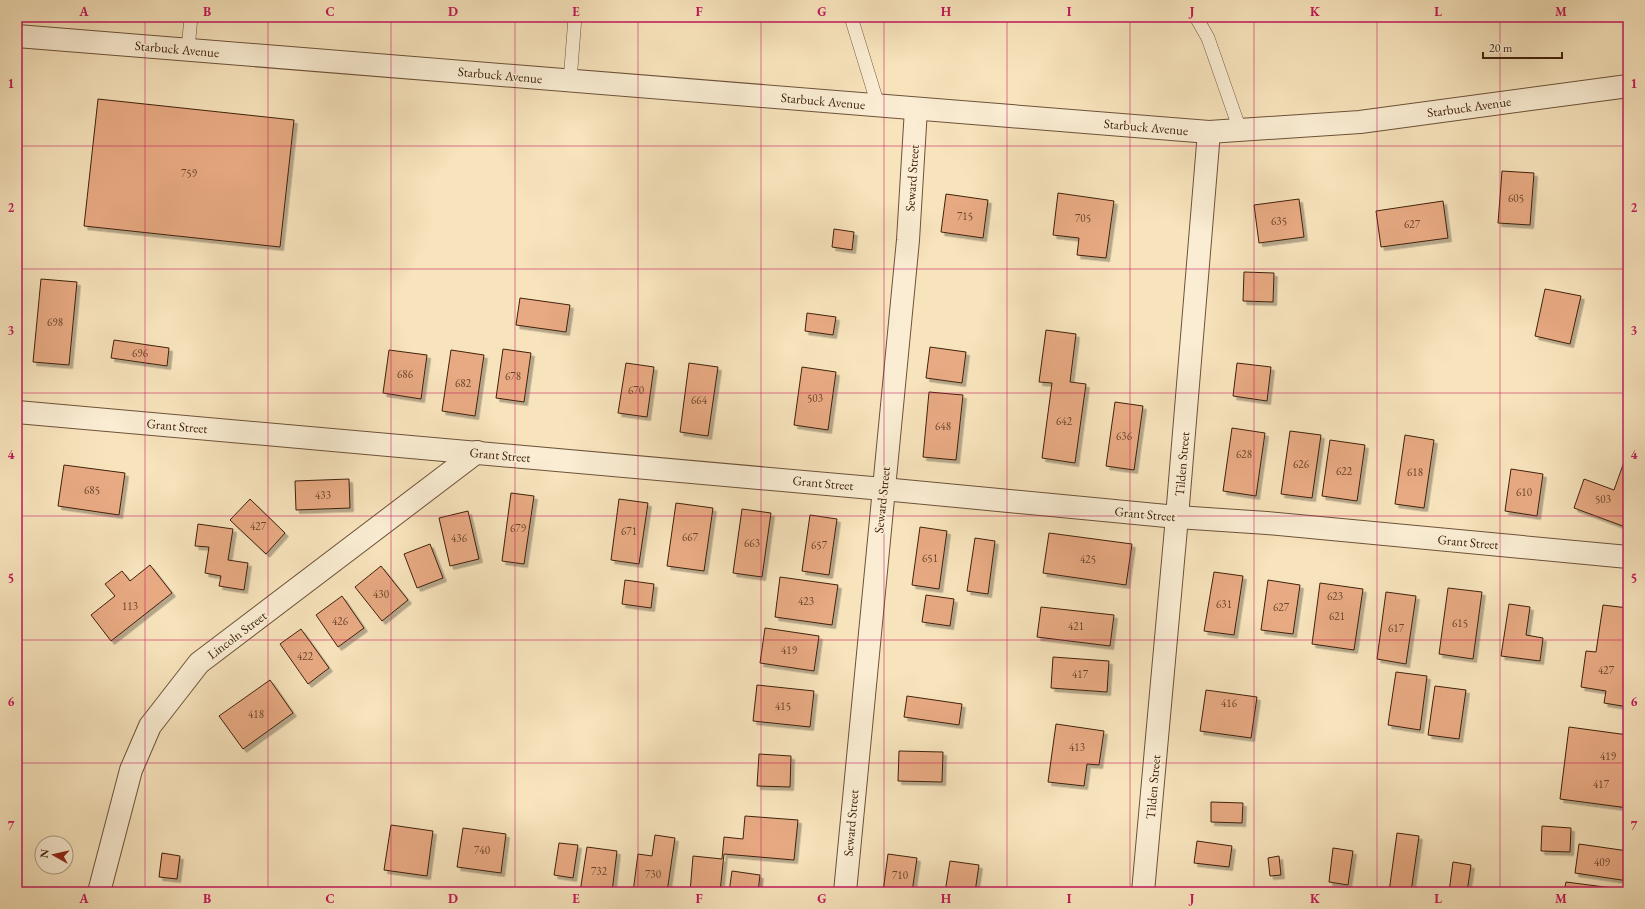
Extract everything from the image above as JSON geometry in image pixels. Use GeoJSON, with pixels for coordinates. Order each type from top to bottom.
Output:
{"type":"FeatureCollection","features":[{"type":"Feature","properties":{"kind":"street","name":"Starbuck Avenue"},"geometry":{"type":"LineString","coordinates":[[17,36],[1209,132],[1360,122],[1628,86]]}},
{"type":"Feature","properties":{"kind":"street","name":"Seward Street"},"geometry":{"type":"LineString","coordinates":[[845,892],[908,240],[916,108]]}},
{"type":"Feature","properties":{"kind":"street","name":"Tilden Street"},"geometry":{"type":"LineString","coordinates":[[1143,892],[1177,517],[1209,132]]}},
{"type":"Feature","properties":{"kind":"street","name":"Grant Street"},"geometry":{"type":"LineString","coordinates":[[17,412],[477,452],[1177,517],[1267,523],[1628,557]]}},
{"type":"Feature","properties":{"kind":"street","name":"Lincoln Street"},"geometry":{"type":"LineString","coordinates":[[99,892],[131,770],[150,726],[199,664],[477,452]]}},
{"type":"Feature","properties":{"kind":"lane"},"geometry":{"type":"LineString","coordinates":[[188,49],[190,17]]}},
{"type":"Feature","properties":{"kind":"lane"},"geometry":{"type":"LineString","coordinates":[[570,81],[575,17]]}},
{"type":"Feature","properties":{"kind":"lane"},"geometry":{"type":"LineString","coordinates":[[851,17],[878,105]]}},
{"type":"Feature","properties":{"kind":"lane"},"geometry":{"type":"LineString","coordinates":[[1196,17],[1208,38],[1240,130]]}},
{"type":"Feature","properties":{"kind":"building"},"geometry":{"type":"Polygon","coordinates":[[[98,99],[294,120],[280,247],[84,226],[98,99]]]}},
{"type":"Feature","properties":{"kind":"building"},"geometry":{"type":"Polygon","coordinates":[[[1502,171],[1534,173],[1530,225],[1498,223],[1502,171]]]}},
{"type":"Feature","properties":{"kind":"building"},"geometry":{"type":"Polygon","coordinates":[[[1058,193],[1114,201],[1106,258],[1077,255],[1079,238],[1053,235],[1058,193]]]}},
{"type":"Feature","properties":{"kind":"building"},"geometry":{"type":"Polygon","coordinates":[[[946,194],[988,200],[983,238],[941,232],[946,194]]]}},
{"type":"Feature","properties":{"kind":"building"},"geometry":{"type":"Polygon","coordinates":[[[1299,199],[1304,237],[1259,243],[1254,205],[1299,199]]]}},
{"type":"Feature","properties":{"kind":"building"},"geometry":{"type":"Polygon","coordinates":[[[1443,201],[1448,238],[1381,247],[1376,211],[1443,201]]]}},
{"type":"Feature","properties":{"kind":"building"},"geometry":{"type":"Polygon","coordinates":[[[834,229],[854,232],[852,250],[832,247],[834,229]]]}},
{"type":"Feature","properties":{"kind":"building"},"geometry":{"type":"Polygon","coordinates":[[[1244,272],[1274,273],[1273,302],[1243,301],[1244,272]]]}},
{"type":"Feature","properties":{"kind":"building"},"geometry":{"type":"Polygon","coordinates":[[[41,279],[77,282],[69,365],[33,362],[41,279]]]}},
{"type":"Feature","properties":{"kind":"building"},"geometry":{"type":"Polygon","coordinates":[[[1545,289],[1581,296],[1570,344],[1535,336],[1545,289]]]}},
{"type":"Feature","properties":{"kind":"building"},"geometry":{"type":"Polygon","coordinates":[[[520,298],[570,305],[566,332],[516,325],[520,298]]]}},
{"type":"Feature","properties":{"kind":"building"},"geometry":{"type":"Polygon","coordinates":[[[807,313],[836,317],[833,335],[805,331],[807,313]]]}},
{"type":"Feature","properties":{"kind":"building"},"geometry":{"type":"Polygon","coordinates":[[[1046,330],[1076,334],[1070,382],[1086,384],[1075,463],[1042,458],[1052,383],[1039,382],[1046,330]]]}},
{"type":"Feature","properties":{"kind":"building"},"geometry":{"type":"Polygon","coordinates":[[[114,340],[169,348],[167,366],[111,358],[114,340]]]}},
{"type":"Feature","properties":{"kind":"building"},"geometry":{"type":"Polygon","coordinates":[[[930,347],[966,352],[962,383],[926,378],[930,347]]]}},
{"type":"Feature","properties":{"kind":"building"},"geometry":{"type":"Polygon","coordinates":[[[503,349],[531,353],[524,402],[496,398],[503,349]]]}},
{"type":"Feature","properties":{"kind":"building"},"geometry":{"type":"Polygon","coordinates":[[[389,350],[427,355],[421,399],[383,393],[389,350]]]}},
{"type":"Feature","properties":{"kind":"building"},"geometry":{"type":"Polygon","coordinates":[[[451,350],[484,355],[475,416],[442,411],[451,350]]]}},
{"type":"Feature","properties":{"kind":"building"},"geometry":{"type":"Polygon","coordinates":[[[626,363],[654,367],[647,417],[618,413],[626,363]]]}},
{"type":"Feature","properties":{"kind":"building"},"geometry":{"type":"Polygon","coordinates":[[[689,363],[718,367],[708,436],[680,432],[689,363]]]}},
{"type":"Feature","properties":{"kind":"building"},"geometry":{"type":"Polygon","coordinates":[[[1237,363],[1271,367],[1267,401],[1233,396],[1237,363]]]}},
{"type":"Feature","properties":{"kind":"building"},"geometry":{"type":"Polygon","coordinates":[[[802,367],[836,372],[828,430],[794,425],[802,367]]]}},
{"type":"Feature","properties":{"kind":"building"},"geometry":{"type":"Polygon","coordinates":[[[929,392],[963,395],[956,460],[923,457],[929,392]]]}},
{"type":"Feature","properties":{"kind":"building"},"geometry":{"type":"Polygon","coordinates":[[[1115,402],[1143,406],[1134,470],[1106,466],[1115,402]]]}},
{"type":"Feature","properties":{"kind":"building"},"geometry":{"type":"Polygon","coordinates":[[[1232,428],[1265,433],[1256,496],[1223,491],[1232,428]]]}},
{"type":"Feature","properties":{"kind":"building"},"geometry":{"type":"Polygon","coordinates":[[[1290,431],[1321,435],[1312,498],[1281,494],[1290,431]]]}},
{"type":"Feature","properties":{"kind":"building"},"geometry":{"type":"Polygon","coordinates":[[[1405,435],[1434,440],[1424,508],[1395,504],[1405,435]]]}},
{"type":"Feature","properties":{"kind":"building"},"geometry":{"type":"Polygon","coordinates":[[[1330,440],[1365,445],[1357,501],[1322,496],[1330,440]]]}},
{"type":"Feature","properties":{"kind":"building"},"geometry":{"type":"Polygon","coordinates":[[[1624,462],[1628,463],[1628,528],[1574,508],[1584,479],[1614,490],[1624,462]]]}},
{"type":"Feature","properties":{"kind":"building"},"geometry":{"type":"Polygon","coordinates":[[[64,465],[125,473],[119,515],[58,506],[64,465]]]}},
{"type":"Feature","properties":{"kind":"building"},"geometry":{"type":"Polygon","coordinates":[[[1511,469],[1543,474],[1537,516],[1505,511],[1511,469]]]}},
{"type":"Feature","properties":{"kind":"building"},"geometry":{"type":"Polygon","coordinates":[[[349,479],[350,508],[296,510],[295,481],[349,479]]]}},
{"type":"Feature","properties":{"kind":"building"},"geometry":{"type":"Polygon","coordinates":[[[511,493],[534,496],[524,564],[502,561],[511,493]]]}},
{"type":"Feature","properties":{"kind":"building"},"geometry":{"type":"Polygon","coordinates":[[[250,499],[285,533],[266,554],[230,520],[250,499]]]}},
{"type":"Feature","properties":{"kind":"building"},"geometry":{"type":"Polygon","coordinates":[[[619,499],[648,503],[639,564],[611,560],[619,499]]]}},
{"type":"Feature","properties":{"kind":"building"},"geometry":{"type":"Polygon","coordinates":[[[676,503],[713,508],[704,571],[667,566],[676,503]]]}},
{"type":"Feature","properties":{"kind":"building"},"geometry":{"type":"Polygon","coordinates":[[[742,509],[771,513],[762,577],[733,573],[742,509]]]}},
{"type":"Feature","properties":{"kind":"building"},"geometry":{"type":"Polygon","coordinates":[[[468,511],[479,559],[450,566],[439,518],[468,511]]]}},
{"type":"Feature","properties":{"kind":"building"},"geometry":{"type":"Polygon","coordinates":[[[810,515],[837,519],[829,575],[802,571],[810,515]]]}},
{"type":"Feature","properties":{"kind":"building"},"geometry":{"type":"Polygon","coordinates":[[[198,524],[233,529],[228,560],[248,563],[244,590],[219,586],[221,576],[205,573],[209,547],[195,546],[198,524]]]}},
{"type":"Feature","properties":{"kind":"building"},"geometry":{"type":"Polygon","coordinates":[[[920,527],[947,531],[939,589],[912,585],[920,527]]]}},
{"type":"Feature","properties":{"kind":"building"},"geometry":{"type":"Polygon","coordinates":[[[1049,533],[1132,544],[1126,585],[1043,573],[1049,533]]]}},
{"type":"Feature","properties":{"kind":"building"},"geometry":{"type":"Polygon","coordinates":[[[975,538],[995,541],[988,594],[967,591],[975,538]]]}},
{"type":"Feature","properties":{"kind":"building"},"geometry":{"type":"Polygon","coordinates":[[[430,544],[443,578],[417,588],[404,554],[430,544]]]}},
{"type":"Feature","properties":{"kind":"building"},"geometry":{"type":"Polygon","coordinates":[[[150,565],[172,593],[111,641],[91,615],[115,596],[105,584],[122,571],[130,581],[150,565]]]}},
{"type":"Feature","properties":{"kind":"building"},"geometry":{"type":"Polygon","coordinates":[[[381,566],[408,600],[382,621],[355,587],[381,566]]]}},
{"type":"Feature","properties":{"kind":"building"},"geometry":{"type":"Polygon","coordinates":[[[1214,572],[1243,576],[1234,635],[1204,631],[1214,572]]]}},
{"type":"Feature","properties":{"kind":"building"},"geometry":{"type":"Polygon","coordinates":[[[780,577],[838,585],[832,625],[775,617],[780,577]]]}},
{"type":"Feature","properties":{"kind":"building"},"geometry":{"type":"Polygon","coordinates":[[[625,580],[654,584],[651,608],[622,604],[625,580]]]}},
{"type":"Feature","properties":{"kind":"building"},"geometry":{"type":"Polygon","coordinates":[[[1268,580],[1300,585],[1293,634],[1261,630],[1268,580]]]}},
{"type":"Feature","properties":{"kind":"building"},"geometry":{"type":"Polygon","coordinates":[[[1320,583],[1363,589],[1354,650],[1312,644],[1320,583]]]}},
{"type":"Feature","properties":{"kind":"building"},"geometry":{"type":"Polygon","coordinates":[[[1448,588],[1482,592],[1473,659],[1439,654],[1448,588]]]}},
{"type":"Feature","properties":{"kind":"building"},"geometry":{"type":"Polygon","coordinates":[[[1386,592],[1416,596],[1406,664],[1377,659],[1386,592]]]}},
{"type":"Feature","properties":{"kind":"building"},"geometry":{"type":"Polygon","coordinates":[[[926,595],[954,599],[950,626],[922,622],[926,595]]]}},
{"type":"Feature","properties":{"kind":"building"},"geometry":{"type":"Polygon","coordinates":[[[342,596],[364,628],[338,647],[316,615],[342,596]]]}},
{"type":"Feature","properties":{"kind":"building"},"geometry":{"type":"Polygon","coordinates":[[[1509,604],[1530,607],[1526,635],[1543,638],[1540,661],[1501,656],[1509,604]]]}},
{"type":"Feature","properties":{"kind":"building"},"geometry":{"type":"Polygon","coordinates":[[[1603,605],[1628,608],[1628,707],[1604,703],[1606,691],[1581,687],[1586,651],[1596,652],[1603,605]]]}},
{"type":"Feature","properties":{"kind":"building"},"geometry":{"type":"Polygon","coordinates":[[[1041,607],[1114,615],[1110,646],[1037,637],[1041,607]]]}},
{"type":"Feature","properties":{"kind":"building"},"geometry":{"type":"Polygon","coordinates":[[[765,628],[819,636],[814,671],[760,663],[765,628]]]}},
{"type":"Feature","properties":{"kind":"building"},"geometry":{"type":"Polygon","coordinates":[[[301,629],[329,668],[308,684],[280,644],[301,629]]]}},
{"type":"Feature","properties":{"kind":"building"},"geometry":{"type":"Polygon","coordinates":[[[1053,657],[1109,661],[1107,692],[1051,688],[1053,657]]]}},
{"type":"Feature","properties":{"kind":"building"},"geometry":{"type":"Polygon","coordinates":[[[1396,672],[1427,676],[1420,730],[1388,725],[1396,672]]]}},
{"type":"Feature","properties":{"kind":"building"},"geometry":{"type":"Polygon","coordinates":[[[270,680],[293,713],[243,749],[219,716],[270,680]]]}},
{"type":"Feature","properties":{"kind":"building"},"geometry":{"type":"Polygon","coordinates":[[[757,685],[814,691],[810,727],[753,721],[757,685]]]}},
{"type":"Feature","properties":{"kind":"building"},"geometry":{"type":"Polygon","coordinates":[[[1435,686],[1466,690],[1459,739],[1428,735],[1435,686]]]}},
{"type":"Feature","properties":{"kind":"building"},"geometry":{"type":"Polygon","coordinates":[[[1206,690],[1257,697],[1251,738],[1200,731],[1206,690]]]}},
{"type":"Feature","properties":{"kind":"building"},"geometry":{"type":"Polygon","coordinates":[[[907,696],[962,704],[959,725],[904,717],[907,696]]]}},
{"type":"Feature","properties":{"kind":"building"},"geometry":{"type":"Polygon","coordinates":[[[1056,724],[1104,731],[1099,765],[1087,764],[1084,786],[1048,782],[1056,724]]]}},
{"type":"Feature","properties":{"kind":"building"},"geometry":{"type":"Polygon","coordinates":[[[1569,727],[1628,735],[1628,808],[1560,799],[1569,727]]]}},
{"type":"Feature","properties":{"kind":"building"},"geometry":{"type":"Polygon","coordinates":[[[899,751],[943,752],[942,782],[898,781],[899,751]]]}},
{"type":"Feature","properties":{"kind":"building"},"geometry":{"type":"Polygon","coordinates":[[[759,754],[791,756],[790,787],[757,786],[759,754]]]}},
{"type":"Feature","properties":{"kind":"building"},"geometry":{"type":"Polygon","coordinates":[[[1211,802],[1243,803],[1242,823],[1211,822],[1211,802]]]}},
{"type":"Feature","properties":{"kind":"building"},"geometry":{"type":"Polygon","coordinates":[[[745,816],[798,820],[794,860],[724,854],[720,892],[690,892],[693,856],[722,859],[724,837],[743,839],[745,816]]]}},
{"type":"Feature","properties":{"kind":"building"},"geometry":{"type":"Polygon","coordinates":[[[391,825],[433,831],[427,876],[384,870],[391,825]]]}},
{"type":"Feature","properties":{"kind":"building"},"geometry":{"type":"Polygon","coordinates":[[[1542,826],[1571,828],[1570,852],[1541,851],[1542,826]]]}},
{"type":"Feature","properties":{"kind":"building"},"geometry":{"type":"Polygon","coordinates":[[[463,828],[506,834],[501,873],[457,867],[463,828]]]}},
{"type":"Feature","properties":{"kind":"building"},"geometry":{"type":"Polygon","coordinates":[[[1397,833],[1419,836],[1411,892],[1389,892],[1397,833]]]}},
{"type":"Feature","properties":{"kind":"building"},"geometry":{"type":"Polygon","coordinates":[[[655,835],[675,838],[667,892],[633,892],[638,854],[652,856],[655,835]]]}},
{"type":"Feature","properties":{"kind":"building"},"geometry":{"type":"Polygon","coordinates":[[[1197,841],[1232,846],[1229,867],[1194,863],[1197,841]]]}},
{"type":"Feature","properties":{"kind":"building"},"geometry":{"type":"Polygon","coordinates":[[[559,843],[578,845],[573,878],[554,875],[559,843]]]}},
{"type":"Feature","properties":{"kind":"building"},"geometry":{"type":"Polygon","coordinates":[[[1579,844],[1628,851],[1628,881],[1575,873],[1579,844]]]}},
{"type":"Feature","properties":{"kind":"building"},"geometry":{"type":"Polygon","coordinates":[[[587,847],[617,851],[612,892],[580,892],[587,847]]]}},
{"type":"Feature","properties":{"kind":"building"},"geometry":{"type":"Polygon","coordinates":[[[1333,848],[1353,851],[1348,885],[1329,882],[1333,848]]]}},
{"type":"Feature","properties":{"kind":"building"},"geometry":{"type":"Polygon","coordinates":[[[162,853],[180,856],[177,879],[159,877],[162,853]]]}},
{"type":"Feature","properties":{"kind":"building"},"geometry":{"type":"Polygon","coordinates":[[[888,854],[917,858],[912,892],[883,892],[888,854]]]}},
{"type":"Feature","properties":{"kind":"building"},"geometry":{"type":"Polygon","coordinates":[[[1279,856],[1281,875],[1270,876],[1268,858],[1279,856]]]}},
{"type":"Feature","properties":{"kind":"building"},"geometry":{"type":"Polygon","coordinates":[[[950,861],[979,865],[975,892],[945,892],[950,861]]]}},
{"type":"Feature","properties":{"kind":"building"},"geometry":{"type":"Polygon","coordinates":[[[1453,862],[1471,865],[1467,892],[1449,892],[1453,862]]]}},
{"type":"Feature","properties":{"kind":"building"},"geometry":{"type":"Polygon","coordinates":[[[732,871],[760,875],[758,892],[729,892],[732,871]]]}},
{"type":"Feature","properties":{"kind":"building"},"geometry":{"type":"Polygon","coordinates":[[[1566,882],[1628,890],[1628,892],[1564,892],[1566,882]]]}}]}
